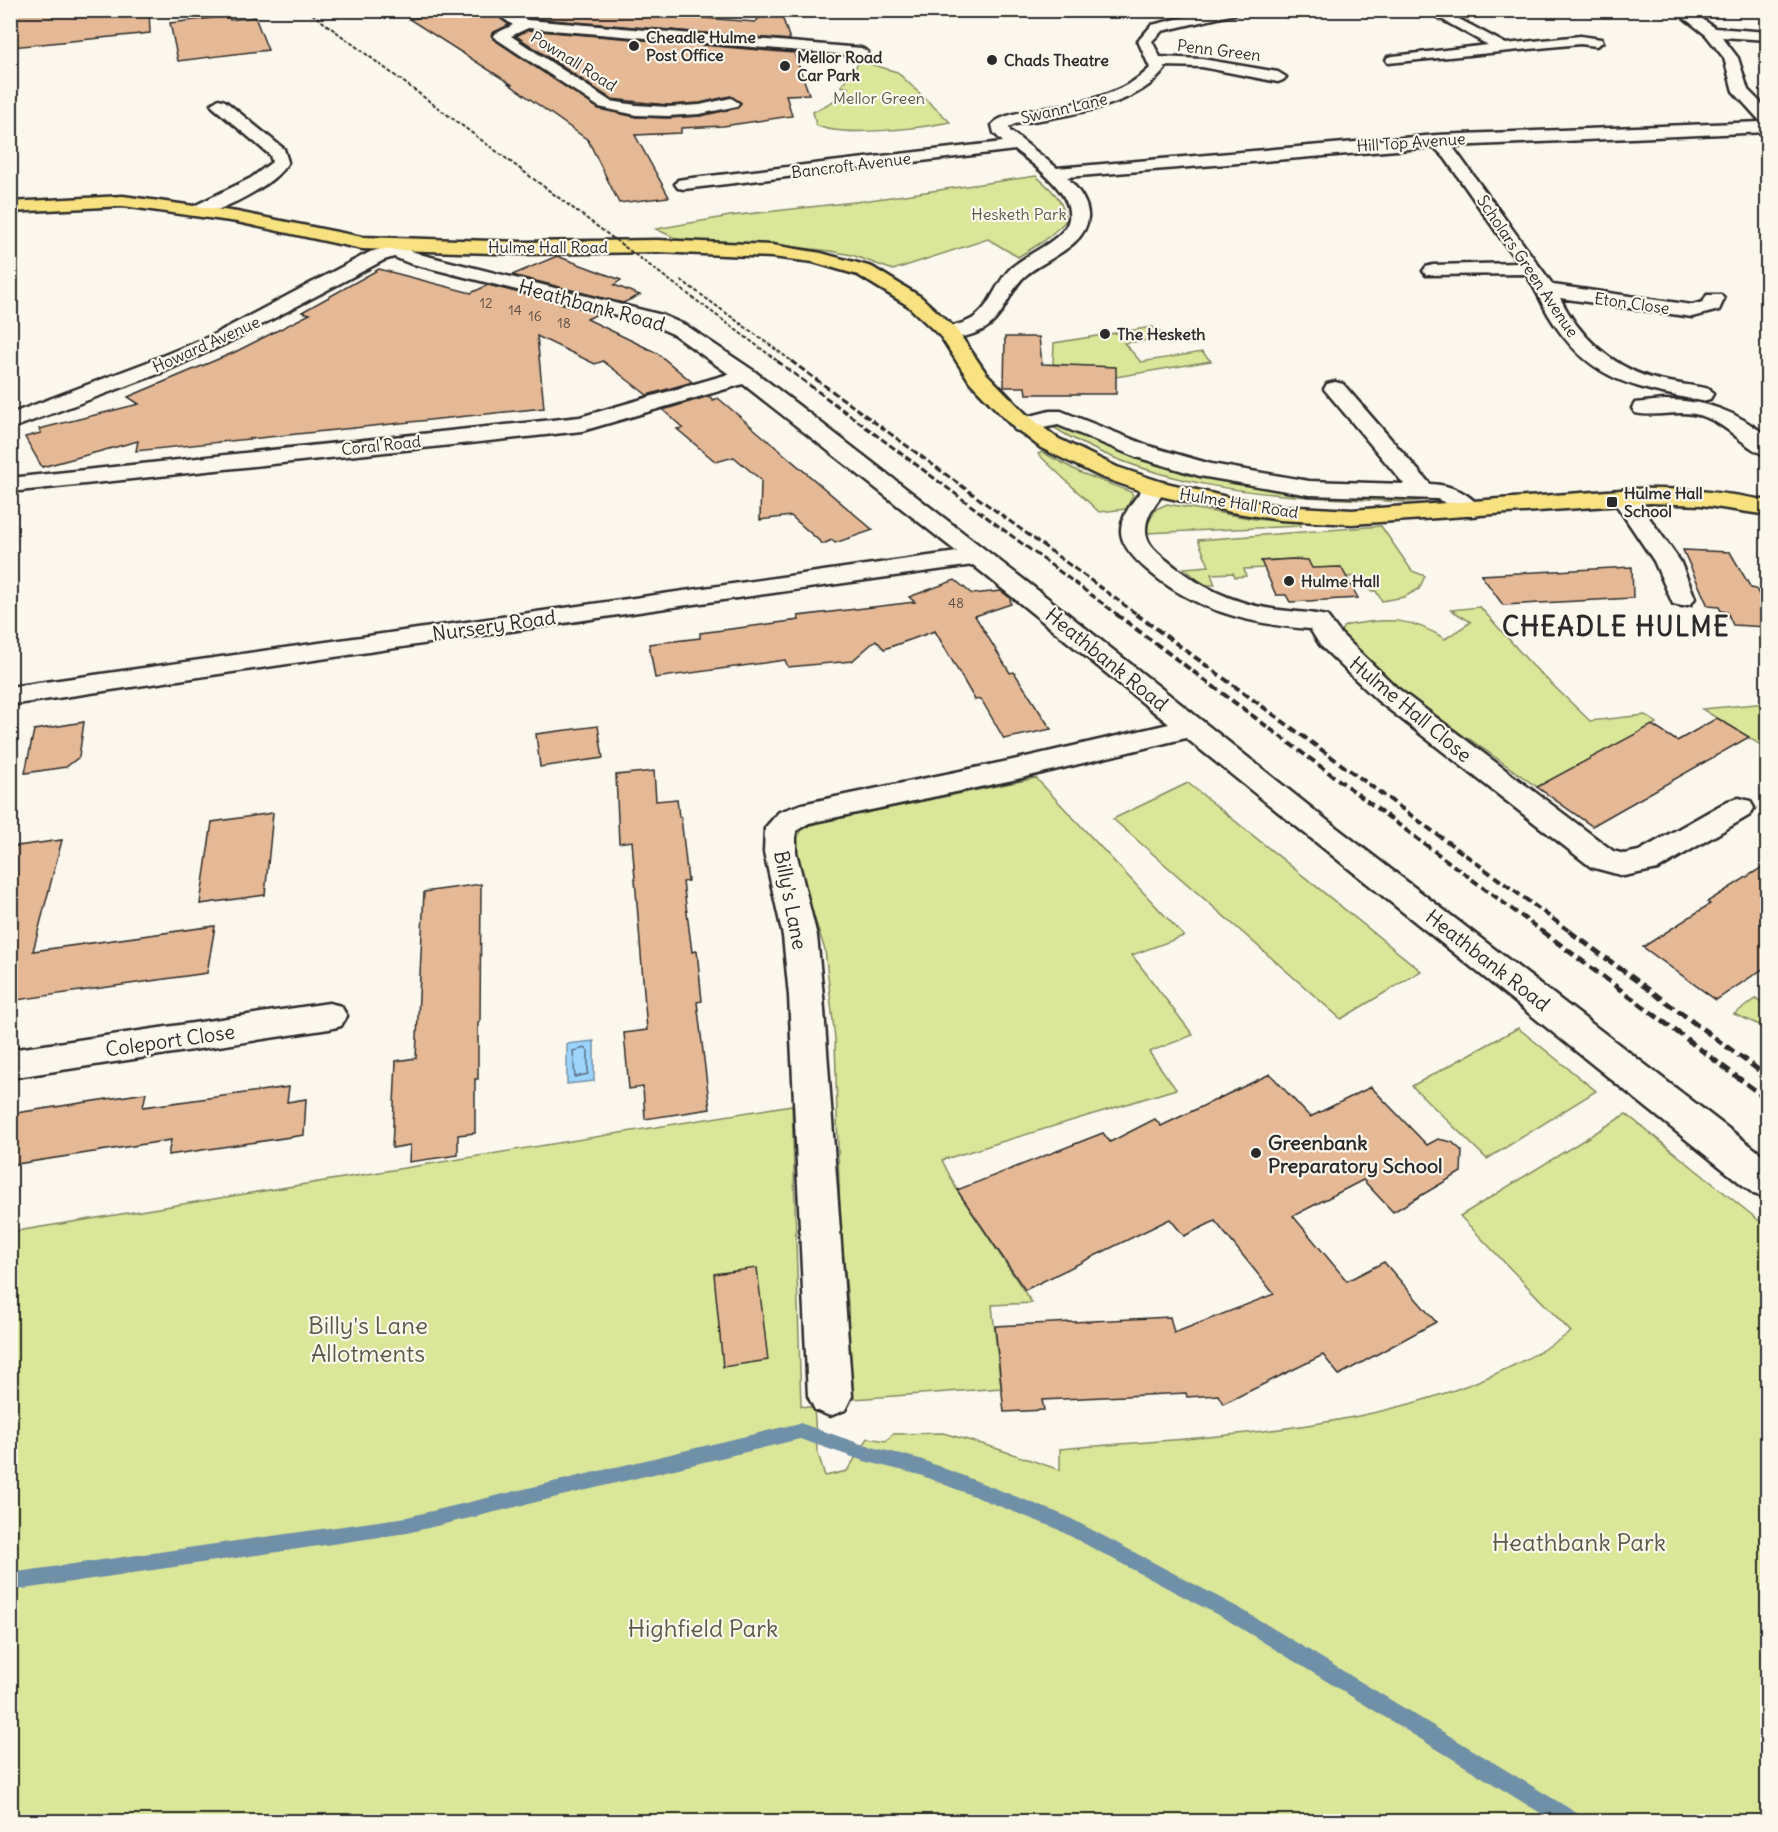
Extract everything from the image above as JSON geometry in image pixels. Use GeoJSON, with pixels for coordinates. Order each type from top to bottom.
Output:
{"type":"FeatureCollection","features":[{"type":"Feature","properties":{"kind":"main road","name":"Hulme Hall Road"},"geometry":{"type":"LineString","coordinates":[[10,207],[123,201],[200,210],[397,248],[657,246],[772,251],[814,258],[865,271],[914,301],[949,333],[978,377],[1023,424],[1073,457],[1155,488],[1231,505],[1280,513],[1352,517],[1676,495],[1731,501],[1767,508]]}},
{"type":"Feature","properties":{"kind":"street"},"geometry":{"type":"LineString","coordinates":[[497,10],[512,20],[526,24],[861,52]]}},
{"type":"Feature","properties":{"kind":"street"},"geometry":{"type":"LineString","coordinates":[[1156,61],[1145,41],[1157,28],[1234,10]]}},
{"type":"Feature","properties":{"kind":"street"},"geometry":{"type":"LineString","coordinates":[[1431,10],[1504,48]]}},
{"type":"Feature","properties":{"kind":"street"},"geometry":{"type":"LineString","coordinates":[[1680,10],[1711,32],[1731,58],[1741,91],[1767,120]]}},
{"type":"Feature","properties":{"kind":"street","name":"Pownall Road"},"geometry":{"type":"LineString","coordinates":[[526,24],[500,35],[605,105],[621,109],[653,111],[711,109],[731,103]]}},
{"type":"Feature","properties":{"kind":"street"},"geometry":{"type":"LineString","coordinates":[[1711,32],[1767,36]]}},
{"type":"Feature","properties":{"kind":"street"},"geometry":{"type":"LineString","coordinates":[[1393,60],[1580,40],[1596,42]]}},
{"type":"Feature","properties":{"kind":"street","name":"Penn Green"},"geometry":{"type":"LineString","coordinates":[[1156,61],[1202,63],[1278,77]]}},
{"type":"Feature","properties":{"kind":"street","name":"Swann Lane"},"geometry":{"type":"LineString","coordinates":[[949,333],[982,322],[1016,274],[1072,234],[1080,222],[1079,211],[1073,198],[1055,173],[1002,133],[1000,125],[1108,99],[1155,74],[1158,69],[1156,61]]}},
{"type":"Feature","properties":{"kind":"street"},"geometry":{"type":"LineString","coordinates":[[200,210],[267,177],[280,162],[278,153],[219,104]]}},
{"type":"Feature","properties":{"kind":"street","name":"Hill Top Avenue"},"geometry":{"type":"LineString","coordinates":[[1055,173],[1236,154],[1437,140],[1767,127]]}},
{"type":"Feature","properties":{"kind":"street","name":"Scholars Green Avenue"},"geometry":{"type":"LineString","coordinates":[[1437,140],[1451,154],[1531,267],[1558,314],[1580,344],[1617,373],[1648,384],[1702,393]]}},
{"type":"Feature","properties":{"kind":"street","name":"Bancroft Avenue"},"geometry":{"type":"LineString","coordinates":[[684,184],[1018,145]]}},
{"type":"Feature","properties":{"kind":"street","name":"Heathbank Road"},"geometry":{"type":"LineString","coordinates":[[397,248],[416,259],[661,321],[680,330],[746,376],[978,557],[1767,1182]]}},
{"type":"Feature","properties":{"kind":"street","name":"Howard Avenue"},"geometry":{"type":"LineString","coordinates":[[10,422],[186,355],[255,322],[377,256],[397,248]]}},
{"type":"Feature","properties":{"kind":"street"},"geometry":{"type":"LineString","coordinates":[[1433,271],[1531,267]]}},
{"type":"Feature","properties":{"kind":"street","name":"Eton Close"},"geometry":{"type":"LineString","coordinates":[[1545,290],[1692,311],[1712,306],[1714,299]]}},
{"type":"Feature","properties":{"kind":"street","name":"Coral Road"},"geometry":{"type":"LineString","coordinates":[[10,485],[582,424],[746,376]]}},
{"type":"Feature","properties":{"kind":"street"},"geometry":{"type":"LineString","coordinates":[[1335,389],[1422,490]]}},
{"type":"Feature","properties":{"kind":"street"},"geometry":{"type":"LineString","coordinates":[[1644,408],[1677,405],[1700,407],[1721,413],[1738,424],[1767,449]]}},
{"type":"Feature","properties":{"kind":"street","name":"Hulme Hall Road"},"geometry":{"type":"LineString","coordinates":[[1023,424],[1060,418],[1179,464],[1261,481],[1355,491],[1441,492],[1456,498],[1470,510]]}},
{"type":"Feature","properties":{"kind":"street","name":"Hulme Hall Close"},"geometry":{"type":"LineString","coordinates":[[1155,488],[1134,522],[1133,535],[1138,548],[1158,567],[1178,583],[1207,600],[1240,611],[1280,619],[1318,622],[1330,639],[1387,694],[1602,859],[1624,865],[1647,861],[1739,808]]}},
{"type":"Feature","properties":{"kind":"street"},"geometry":{"type":"LineString","coordinates":[[1623,497],[1667,561],[1682,598]]}},
{"type":"Feature","properties":{"kind":"street","name":"Nursery Road"},"geometry":{"type":"LineString","coordinates":[[10,696],[648,602],[978,557]]}},
{"type":"Feature","properties":{"kind":"street","name":"Billy's Lane"},"geometry":{"type":"LineString","coordinates":[[830,1396],[806,996],[800,936],[780,852],[782,828],[790,819],[802,814],[1024,768],[1154,738],[1190,727]]}},
{"type":"Feature","properties":{"kind":"street","name":"Coleport Close"},"geometry":{"type":"LineString","coordinates":[[10,1064],[329,1016]]}},
{"type":"Feature","properties":{"kind":"green space","name":"Mellor Green"},"geometry":{"type":"Polygon","coordinates":[[[860,61],[897,72],[950,122],[901,129],[861,131],[827,129],[816,125],[813,112],[839,98],[848,88],[841,86],[860,61]]]}},
{"type":"Feature","properties":{"kind":"green space","name":"Hesketh Park"},"geometry":{"type":"Polygon","coordinates":[[[1036,176],[1060,201],[1065,222],[1044,241],[1018,257],[988,239],[893,270],[852,255],[830,251],[786,246],[688,244],[656,229],[730,216],[863,201],[1036,176]]]}},
{"type":"Feature","properties":{"kind":"green space"},"geometry":{"type":"Polygon","coordinates":[[[1152,327],[1160,332],[1156,339],[1124,343],[1141,362],[1202,352],[1211,361],[1086,382],[1069,365],[1053,364],[1054,343],[1152,327]]]}},
{"type":"Feature","properties":{"kind":"green space"},"geometry":{"type":"Polygon","coordinates":[[[1050,425],[1058,425],[1157,464],[1245,485],[1297,491],[1430,498],[1399,502],[1326,498],[1244,491],[1203,484],[1124,462],[1050,425]]]}},
{"type":"Feature","properties":{"kind":"green space"},"geometry":{"type":"Polygon","coordinates":[[[1042,452],[1081,473],[1131,492],[1133,495],[1126,509],[1099,512],[1038,454],[1042,452]]]}},
{"type":"Feature","properties":{"kind":"green space"},"geometry":{"type":"Polygon","coordinates":[[[1167,504],[1255,519],[1300,523],[1301,526],[1146,533],[1146,527],[1156,509],[1167,504]]]}},
{"type":"Feature","properties":{"kind":"green space"},"geometry":{"type":"Polygon","coordinates":[[[1381,526],[1412,571],[1425,576],[1419,589],[1404,597],[1382,601],[1376,591],[1371,591],[1362,576],[1346,577],[1340,567],[1319,568],[1324,578],[1293,559],[1261,561],[1264,568],[1244,569],[1246,576],[1235,577],[1233,573],[1211,574],[1215,585],[1204,585],[1184,568],[1209,566],[1198,540],[1381,526]]]}},
{"type":"Feature","properties":{"kind":"green space"},"geometry":{"type":"Polygon","coordinates":[[[1480,607],[1530,663],[1590,721],[1645,715],[1657,723],[1537,787],[1468,738],[1461,739],[1421,709],[1340,635],[1343,627],[1348,625],[1375,621],[1398,621],[1421,627],[1445,639],[1471,622],[1451,610],[1480,607]]]}},
{"type":"Feature","properties":{"kind":"green space"},"geometry":{"type":"Polygon","coordinates":[[[1767,703],[1767,749],[1702,709],[1767,703]]]}},
{"type":"Feature","properties":{"kind":"green space"},"geometry":{"type":"Polygon","coordinates":[[[1036,778],[1184,936],[1132,955],[1193,1035],[1149,1052],[1176,1089],[942,1160],[957,1190],[1032,1303],[992,1305],[1001,1388],[854,1399],[849,1369],[848,1303],[840,1222],[835,1039],[825,950],[800,874],[794,841],[803,829],[817,823],[1036,778]]]}},
{"type":"Feature","properties":{"kind":"green space"},"geometry":{"type":"Polygon","coordinates":[[[1188,783],[1421,971],[1341,1019],[1113,819],[1188,783]]]}},
{"type":"Feature","properties":{"kind":"green space"},"geometry":{"type":"Polygon","coordinates":[[[1756,999],[1767,1008],[1767,1028],[1734,1014],[1756,999]]]}},
{"type":"Feature","properties":{"kind":"green space"},"geometry":{"type":"Polygon","coordinates":[[[1518,1028],[1596,1091],[1487,1159],[1412,1086],[1518,1028]]]}},
{"type":"Feature","properties":{"kind":"green space"},"geometry":{"type":"Polygon","coordinates":[[[792,1105],[801,1406],[814,1408],[817,1450],[825,1476],[847,1471],[868,1438],[886,1441],[893,1434],[943,1433],[1060,1470],[1060,1449],[1258,1432],[1324,1422],[1390,1409],[1454,1390],[1514,1365],[1571,1332],[1460,1216],[1626,1114],[1767,1227],[1767,1821],[11,1822],[11,1232],[792,1105]]]}},
{"type":"Feature","properties":{"kind":"water"},"geometry":{"type":"Polygon","coordinates":[[[594,1041],[594,1081],[567,1084],[567,1044],[594,1041]]]}},
{"type":"Feature","properties":{"kind":"building"},"geometry":{"type":"Polygon","coordinates":[[[50,10],[149,10],[150,33],[12,47],[15,14],[50,10]]]}},
{"type":"Feature","properties":{"kind":"building"},"geometry":{"type":"Polygon","coordinates":[[[462,10],[489,10],[509,25],[492,33],[493,39],[599,109],[636,117],[668,118],[700,116],[737,108],[741,103],[730,96],[700,103],[668,105],[611,99],[516,36],[528,30],[794,53],[809,94],[786,95],[792,116],[723,126],[681,128],[681,133],[635,135],[669,197],[619,203],[588,140],[509,84],[511,84],[409,19],[462,10]]]}},
{"type":"Feature","properties":{"kind":"building"},"geometry":{"type":"Polygon","coordinates":[[[513,10],[600,10],[755,22],[768,10],[780,10],[790,40],[528,18],[513,10]]]}},
{"type":"Feature","properties":{"kind":"building"},"geometry":{"type":"Polygon","coordinates":[[[229,16],[230,20],[255,17],[268,50],[178,61],[170,23],[229,16]]]}},
{"type":"Feature","properties":{"kind":"building"},"geometry":{"type":"Polygon","coordinates":[[[557,256],[621,280],[614,285],[640,295],[623,303],[512,275],[557,256]]]}},
{"type":"Feature","properties":{"kind":"building"},"geometry":{"type":"Polygon","coordinates":[[[379,269],[471,293],[488,285],[600,313],[587,319],[657,353],[692,382],[647,395],[603,361],[595,364],[537,336],[544,408],[136,451],[138,441],[42,467],[25,437],[41,433],[39,429],[139,404],[128,397],[235,352],[310,314],[302,312],[379,269]]]}},
{"type":"Feature","properties":{"kind":"building"},"geometry":{"type":"Polygon","coordinates":[[[1005,337],[1039,337],[1042,364],[1116,367],[1116,394],[1026,394],[1025,387],[1004,387],[1005,337]]]}},
{"type":"Feature","properties":{"kind":"building"},"geometry":{"type":"Polygon","coordinates":[[[709,396],[713,400],[718,398],[873,530],[835,543],[832,540],[823,544],[791,516],[760,520],[761,480],[734,457],[716,462],[677,429],[683,428],[663,410],[709,396]]]}},
{"type":"Feature","properties":{"kind":"building"},"geometry":{"type":"Polygon","coordinates":[[[1683,550],[1730,552],[1751,588],[1756,589],[1767,611],[1767,627],[1733,625],[1727,612],[1721,611],[1719,607],[1708,606],[1683,550]]]}},
{"type":"Feature","properties":{"kind":"building"},"geometry":{"type":"Polygon","coordinates":[[[1308,560],[1312,568],[1341,567],[1358,598],[1290,602],[1286,595],[1276,595],[1261,561],[1308,560]]]}},
{"type":"Feature","properties":{"kind":"building"},"geometry":{"type":"Polygon","coordinates":[[[1632,567],[1633,598],[1503,605],[1481,575],[1632,567]]]}},
{"type":"Feature","properties":{"kind":"building"},"geometry":{"type":"Polygon","coordinates":[[[955,580],[972,594],[1001,591],[1010,598],[1011,604],[975,616],[1010,673],[1014,672],[1051,729],[1004,739],[981,699],[975,700],[935,631],[884,649],[876,640],[852,661],[788,667],[785,660],[655,678],[649,644],[700,638],[700,633],[799,620],[798,616],[915,602],[909,597],[955,580]]]}},
{"type":"Feature","properties":{"kind":"building"},"geometry":{"type":"Polygon","coordinates":[[[1717,718],[1749,737],[1592,826],[1537,787],[1652,725],[1677,741],[1717,718]]]}},
{"type":"Feature","properties":{"kind":"building"},"geometry":{"type":"Polygon","coordinates":[[[84,722],[79,757],[66,767],[25,773],[34,730],[84,722]]]}},
{"type":"Feature","properties":{"kind":"building"},"geometry":{"type":"Polygon","coordinates":[[[598,726],[603,758],[540,767],[536,734],[598,726]]]}},
{"type":"Feature","properties":{"kind":"building"},"geometry":{"type":"Polygon","coordinates":[[[654,771],[656,801],[677,799],[679,817],[681,817],[688,881],[683,882],[692,952],[697,951],[702,1001],[697,1002],[710,1109],[645,1119],[643,1087],[629,1089],[624,1033],[647,1030],[632,841],[619,843],[616,775],[654,771]]]}},
{"type":"Feature","properties":{"kind":"building"},"geometry":{"type":"Polygon","coordinates":[[[273,813],[265,895],[200,904],[212,822],[273,813]]]}},
{"type":"Feature","properties":{"kind":"building"},"geometry":{"type":"Polygon","coordinates":[[[62,840],[33,951],[215,926],[207,973],[10,1001],[10,847],[62,840]]]}},
{"type":"Feature","properties":{"kind":"building"},"geometry":{"type":"Polygon","coordinates":[[[1767,864],[1767,966],[1716,1000],[1643,947],[1710,904],[1707,902],[1767,864]]]}},
{"type":"Feature","properties":{"kind":"building"},"geometry":{"type":"Polygon","coordinates":[[[481,884],[480,1022],[478,1022],[478,1079],[475,1079],[475,1133],[458,1135],[458,1155],[409,1162],[410,1145],[392,1148],[396,1061],[416,1058],[424,892],[481,884]]]}},
{"type":"Feature","properties":{"kind":"building"},"geometry":{"type":"Polygon","coordinates":[[[1270,1074],[1310,1117],[1371,1087],[1427,1145],[1438,1139],[1452,1142],[1462,1151],[1461,1172],[1393,1212],[1363,1180],[1293,1216],[1347,1281],[1384,1262],[1436,1322],[1339,1375],[1323,1355],[1223,1404],[1218,1395],[1187,1397],[1186,1393],[1042,1400],[1044,1410],[1004,1412],[995,1326],[1170,1317],[1174,1333],[1274,1294],[1215,1221],[1184,1236],[1170,1219],[1025,1290],[957,1190],[1103,1133],[1110,1142],[1155,1119],[1161,1126],[1270,1074]]]}},
{"type":"Feature","properties":{"kind":"building"},"geometry":{"type":"Polygon","coordinates":[[[289,1087],[287,1102],[306,1099],[304,1135],[168,1155],[171,1140],[10,1165],[10,1114],[146,1093],[143,1107],[289,1087]]]}},
{"type":"Feature","properties":{"kind":"building"},"geometry":{"type":"Polygon","coordinates":[[[757,1268],[768,1360],[723,1367],[714,1274],[757,1268]]]}},
{"type":"Feature","properties":{"kind":"waterway"},"geometry":{"type":"LineString","coordinates":[[10,1582],[407,1525],[800,1431],[864,1453],[920,1467],[1060,1522],[1235,1615],[1573,1822]]}},
{"type":"Feature","properties":{"kind":"railway"},"geometry":{"type":"LineString","coordinates":[[307,10],[779,362]]}},
{"type":"Feature","properties":{"kind":"railway"},"geometry":{"type":"LineString","coordinates":[[681,280],[793,362]]}},
{"type":"Feature","properties":{"kind":"railway"},"geometry":{"type":"LineString","coordinates":[[777,361],[1118,615]]}},
{"type":"Feature","properties":{"kind":"railway"},"geometry":{"type":"LineString","coordinates":[[791,361],[1138,615]]}},
{"type":"Feature","properties":{"kind":"railway"},"geometry":{"type":"LineString","coordinates":[[1116,614],[1544,933]]}},
{"type":"Feature","properties":{"kind":"railway"},"geometry":{"type":"LineString","coordinates":[[1136,614],[1572,933]]}},
{"type":"Feature","properties":{"kind":"railway"},"geometry":{"type":"LineString","coordinates":[[1542,931],[1768,1100]]}},
{"type":"Feature","properties":{"kind":"railway"},"geometry":{"type":"LineString","coordinates":[[1569,931],[1768,1077]]}},
{"type":"Feature","properties":{"kind":"place","name":"Cheadle Hulme Post Office"},"geometry":{"type":"Point","coordinates":[634,46]}},
{"type":"Feature","properties":{"kind":"place","name":"Chads Theatre"},"geometry":{"type":"Point","coordinates":[992,60]}},
{"type":"Feature","properties":{"kind":"place","name":"Mellor Road Car Park"},"geometry":{"type":"Point","coordinates":[785,66]}},
{"type":"Feature","properties":{"kind":"place","name":"The Hesketh"},"geometry":{"type":"Point","coordinates":[1105,334]}},
{"type":"Feature","properties":{"kind":"place","name":"Hulme Hall School"},"geometry":{"type":"Point","coordinates":[1612,502]}},
{"type":"Feature","properties":{"kind":"place","name":"Hulme Hall"},"geometry":{"type":"Point","coordinates":[1289,581]}},
{"type":"Feature","properties":{"kind":"place","name":"Greenbank Preparatory School"},"geometry":{"type":"Point","coordinates":[1256,1153]}},
{"type":"Feature","properties":{"kind":"district","name":"CHEADLE HULME"},"geometry":{"type":"Point","coordinates":[1616,626]}},
{"type":"Feature","properties":{"kind":"park label","name":"Billy's Lane Allotments"},"geometry":{"type":"Point","coordinates":[368,1339]}},
{"type":"Feature","properties":{"kind":"park label","name":"Heathbank Park"},"geometry":{"type":"Point","coordinates":[1579,1542]}},
{"type":"Feature","properties":{"kind":"park label","name":"Highfield Park"},"geometry":{"type":"Point","coordinates":[703,1628]}}]}
